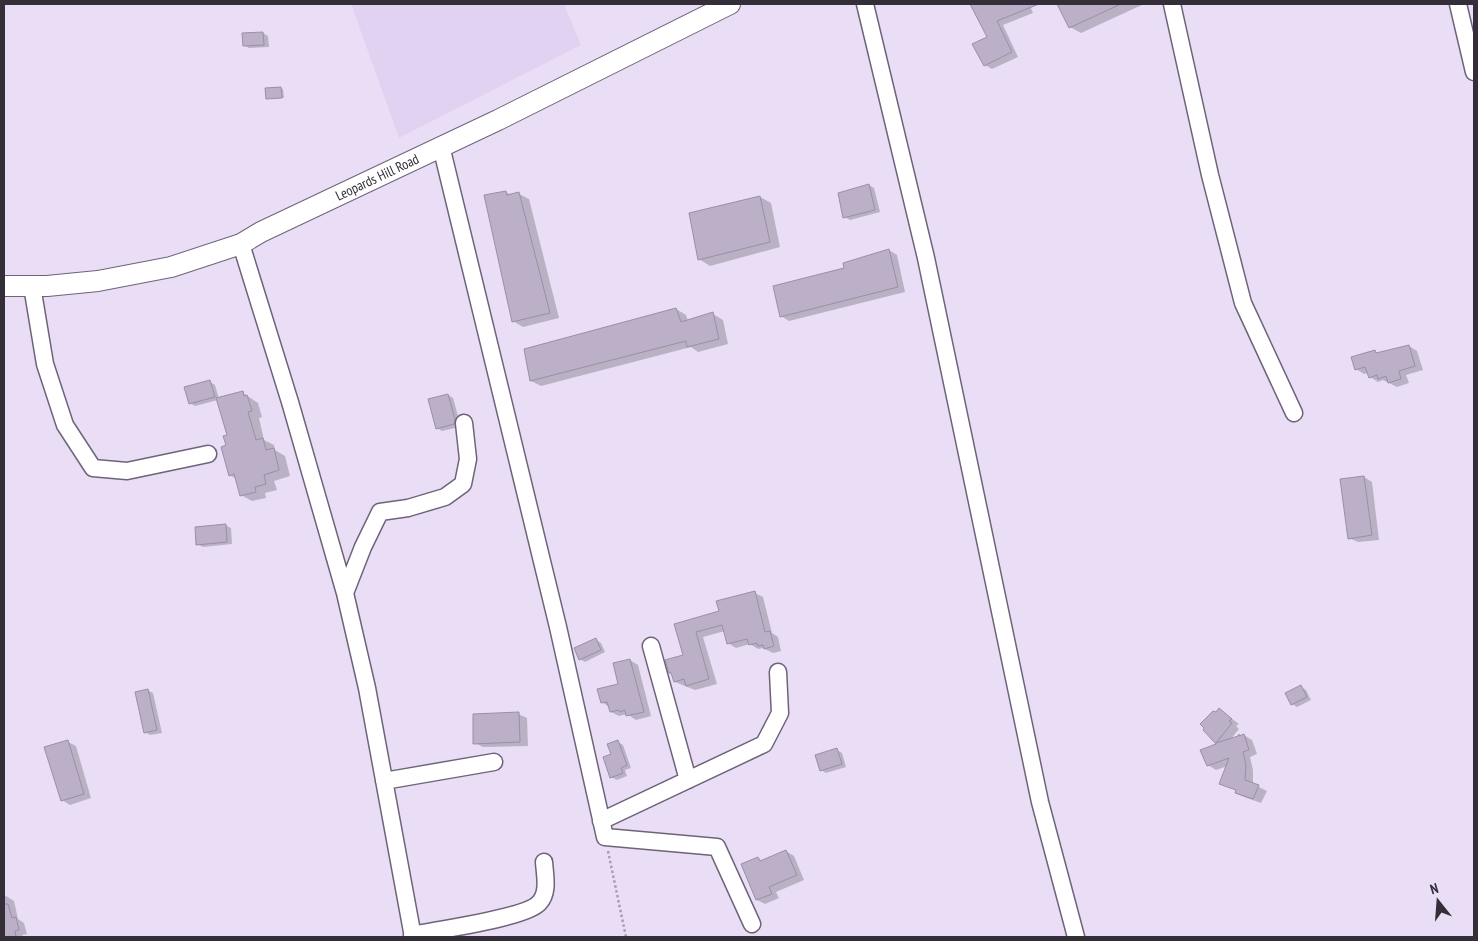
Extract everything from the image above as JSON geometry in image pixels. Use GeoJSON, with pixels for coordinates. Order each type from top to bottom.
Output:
{"type":"FeatureCollection","features":[{"type":"Feature","properties":{"kind":"main road","name":"Leopards Hill Road"},"geometry":{"type":"LineString","coordinates":[[4,286],[98,281],[171,267],[241,244],[261,232],[498,120],[730,4]]}},
{"type":"Feature","properties":{"kind":"street"},"geometry":{"type":"LineString","coordinates":[[865,4],[926,258],[1040,802],[1076,937]]}},
{"type":"Feature","properties":{"kind":"street"},"geometry":{"type":"LineString","coordinates":[[1172,4],[1210,175],[1244,303],[1265,354],[1294,413]]}},
{"type":"Feature","properties":{"kind":"street"},"geometry":{"type":"LineString","coordinates":[[1458,4],[1469,25],[1474,72]]}},
{"type":"Feature","properties":{"kind":"street"},"geometry":{"type":"LineString","coordinates":[[441,146],[558,627],[605,837],[717,847],[752,924]]}},
{"type":"Feature","properties":{"kind":"street"},"geometry":{"type":"LineString","coordinates":[[241,244],[287,392],[345,593],[368,688],[412,936],[518,915],[539,904],[546,890],[544,862]]}},
{"type":"Feature","properties":{"kind":"street"},"geometry":{"type":"LineString","coordinates":[[32,286],[45,364],[65,426],[93,468],[127,471],[208,454]]}},
{"type":"Feature","properties":{"kind":"street"},"geometry":{"type":"LineString","coordinates":[[345,593],[363,547],[380,512],[408,508],[445,497],[463,484],[468,459],[464,423]]}},
{"type":"Feature","properties":{"kind":"street"},"geometry":{"type":"LineString","coordinates":[[651,646],[688,780]]}},
{"type":"Feature","properties":{"kind":"street"},"geometry":{"type":"LineString","coordinates":[[601,821],[764,744],[780,713],[778,672]]}},
{"type":"Feature","properties":{"kind":"street"},"geometry":{"type":"LineString","coordinates":[[384,781],[494,762]]}},
{"type":"Feature","properties":{"kind":"path"},"geometry":{"type":"LineString","coordinates":[[605,837],[626,937]]}},
{"type":"Feature","properties":{"kind":"shaded area"},"geometry":{"type":"Polygon","coordinates":[[[351,4],[564,4],[581,45],[399,138],[351,4]]]}},
{"type":"Feature","properties":{"kind":"building"},"geometry":{"type":"Polygon","coordinates":[[[970,4],[1039,4],[997,21],[1012,52],[984,66],[972,44],[987,37],[970,4]]]}},
{"type":"Feature","properties":{"kind":"building"},"geometry":{"type":"Polygon","coordinates":[[[1057,4],[1121,4],[1069,28],[1057,4]]]}},
{"type":"Feature","properties":{"kind":"building"},"geometry":{"type":"Polygon","coordinates":[[[263,32],[264,45],[243,46],[242,33],[263,32]]]}},
{"type":"Feature","properties":{"kind":"building"},"geometry":{"type":"Polygon","coordinates":[[[281,87],[282,98],[266,99],[265,88],[281,87]]]}},
{"type":"Feature","properties":{"kind":"building"},"geometry":{"type":"Polygon","coordinates":[[[869,184],[875,210],[843,218],[838,193],[869,184]]]}},
{"type":"Feature","properties":{"kind":"building"},"geometry":{"type":"Polygon","coordinates":[[[506,191],[507,195],[519,192],[550,313],[512,322],[484,195],[506,191]]]}},
{"type":"Feature","properties":{"kind":"building"},"geometry":{"type":"Polygon","coordinates":[[[760,196],[770,242],[698,260],[689,213],[760,196]]]}},
{"type":"Feature","properties":{"kind":"building"},"geometry":{"type":"Polygon","coordinates":[[[889,249],[898,287],[780,317],[773,286],[844,268],[843,263],[889,249]]]}},
{"type":"Feature","properties":{"kind":"building"},"geometry":{"type":"Polygon","coordinates":[[[676,308],[681,322],[713,312],[719,339],[687,347],[686,341],[530,381],[524,349],[676,308]]]}},
{"type":"Feature","properties":{"kind":"building"},"geometry":{"type":"Polygon","coordinates":[[[1409,345],[1415,366],[1399,371],[1401,379],[1388,383],[1386,376],[1378,379],[1377,375],[1369,378],[1365,367],[1355,370],[1351,357],[1375,350],[1376,353],[1409,345]]]}},
{"type":"Feature","properties":{"kind":"building"},"geometry":{"type":"Polygon","coordinates":[[[210,380],[215,397],[189,404],[184,387],[210,380]]]}},
{"type":"Feature","properties":{"kind":"building"},"geometry":{"type":"Polygon","coordinates":[[[243,391],[244,396],[247,395],[252,411],[248,412],[256,440],[263,438],[266,450],[274,448],[279,470],[264,475],[266,484],[255,487],[256,492],[240,496],[234,474],[229,476],[221,447],[226,445],[223,436],[227,435],[216,398],[243,391]]]}},
{"type":"Feature","properties":{"kind":"building"},"geometry":{"type":"Polygon","coordinates":[[[448,394],[455,419],[454,424],[436,429],[428,399],[448,394]]]}},
{"type":"Feature","properties":{"kind":"building"},"geometry":{"type":"Polygon","coordinates":[[[1364,476],[1372,535],[1348,539],[1340,479],[1364,476]]]}},
{"type":"Feature","properties":{"kind":"building"},"geometry":{"type":"Polygon","coordinates":[[[226,524],[227,542],[196,545],[195,527],[226,524]]]}},
{"type":"Feature","properties":{"kind":"building"},"geometry":{"type":"Polygon","coordinates":[[[755,591],[765,632],[770,631],[774,646],[764,649],[763,645],[758,646],[757,643],[749,645],[747,639],[727,644],[722,625],[696,632],[709,679],[686,686],[684,679],[674,682],[665,660],[683,655],[674,624],[719,611],[716,601],[755,591]]]}},
{"type":"Feature","properties":{"kind":"building"},"geometry":{"type":"Polygon","coordinates":[[[596,638],[601,650],[579,660],[574,648],[596,638]]]}},
{"type":"Feature","properties":{"kind":"building"},"geometry":{"type":"Polygon","coordinates":[[[630,659],[644,712],[626,716],[625,710],[610,712],[607,702],[601,703],[597,689],[618,684],[613,663],[630,659]]]}},
{"type":"Feature","properties":{"kind":"building"},"geometry":{"type":"Polygon","coordinates":[[[1301,685],[1307,697],[1291,705],[1285,693],[1301,685]]]}},
{"type":"Feature","properties":{"kind":"building"},"geometry":{"type":"Polygon","coordinates":[[[148,689],[157,730],[144,733],[135,692],[148,689]]]}},
{"type":"Feature","properties":{"kind":"building"},"geometry":{"type":"Polygon","coordinates":[[[1219,708],[1232,719],[1229,721],[1232,723],[1216,743],[1239,734],[1239,736],[1244,734],[1249,750],[1243,752],[1246,765],[1245,780],[1259,785],[1253,799],[1235,793],[1236,790],[1219,784],[1229,758],[1207,766],[1200,750],[1216,744],[1200,724],[1213,711],[1216,712],[1219,708]]]}},
{"type":"Feature","properties":{"kind":"building"},"geometry":{"type":"Polygon","coordinates":[[[519,712],[520,742],[473,744],[473,714],[519,712]]]}},
{"type":"Feature","properties":{"kind":"building"},"geometry":{"type":"Polygon","coordinates":[[[68,740],[84,794],[61,801],[44,747],[68,740]]]}},
{"type":"Feature","properties":{"kind":"building"},"geometry":{"type":"Polygon","coordinates":[[[618,740],[627,765],[621,768],[623,773],[610,778],[603,757],[611,754],[607,744],[618,740]]]}},
{"type":"Feature","properties":{"kind":"building"},"geometry":{"type":"Polygon","coordinates":[[[837,748],[842,764],[820,771],[815,755],[837,748]]]}},
{"type":"Feature","properties":{"kind":"building"},"geometry":{"type":"Polygon","coordinates":[[[786,850],[797,875],[769,887],[772,894],[756,900],[741,864],[758,857],[760,861],[786,850]]]}},
{"type":"Feature","properties":{"kind":"building"},"geometry":{"type":"Polygon","coordinates":[[[4,904],[8,904],[12,918],[16,917],[19,930],[15,931],[16,937],[4,937],[4,904]]]}}]}
